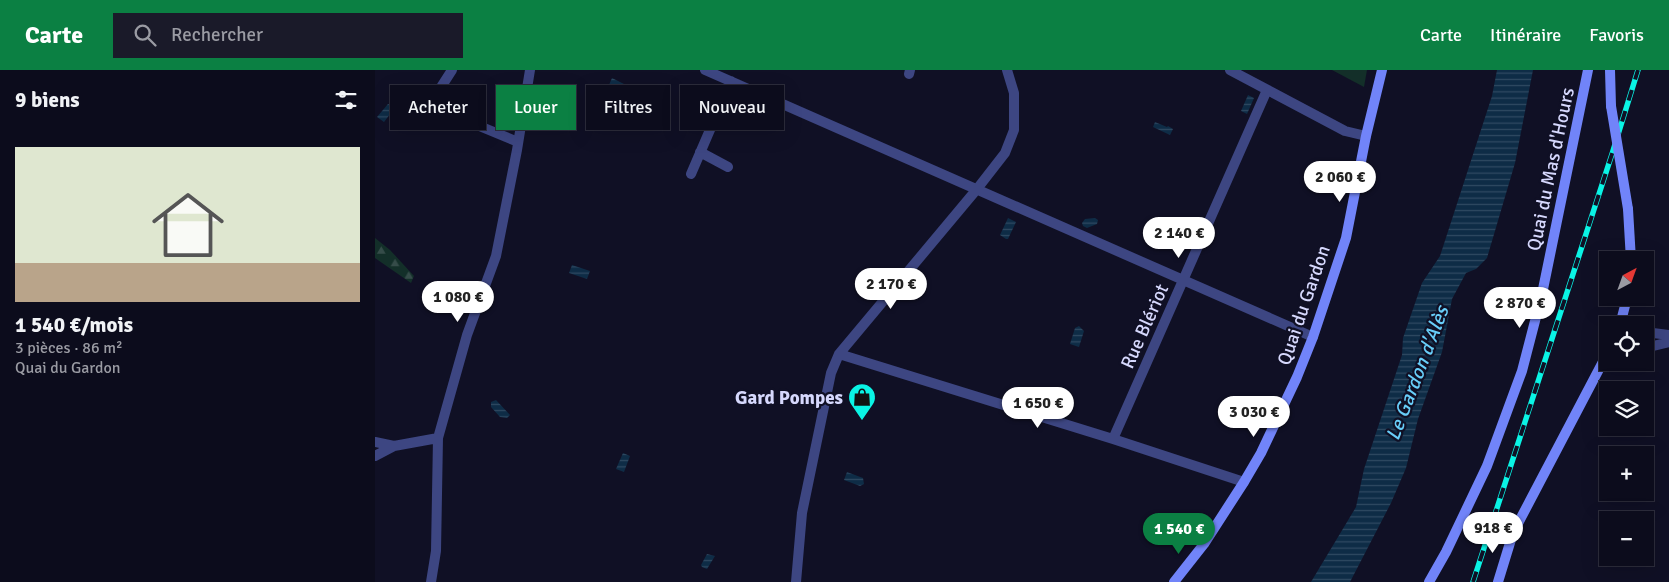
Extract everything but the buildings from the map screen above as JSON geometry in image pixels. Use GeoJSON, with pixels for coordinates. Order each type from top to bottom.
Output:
{"type":"FeatureCollection","features":[{"type":"Feature","properties":{"kind":"main road","name":"Quai du Gardon"},"geometry":{"type":"LineString","coordinates":[[1175,582],[1204,544],[1261,453],[1293,386],[1313,337],[1346,238],[1366,136],[1382,70]]}},
{"type":"Feature","properties":{"kind":"main road","name":"Quai du Mas d'Hours"},"geometry":{"type":"LineString","coordinates":[[1429,582],[1446,552],[1487,466],[1522,371],[1542,294],[1589,70]]}},
{"type":"Feature","properties":{"kind":"main road"},"geometry":{"type":"LineString","coordinates":[[1610,70],[1611,106],[1628,209],[1630,251]]}},
{"type":"Feature","properties":{"kind":"main road"},"geometry":{"type":"LineString","coordinates":[[1498,582],[1513,533],[1599,369]]}},
{"type":"Feature","properties":{"kind":"street"},"geometry":{"type":"LineString","coordinates":[[452,70],[436,95],[435,103],[437,110],[445,116],[472,123],[518,142]]}},
{"type":"Feature","properties":{"kind":"street"},"geometry":{"type":"LineString","coordinates":[[431,582],[436,551],[438,438],[467,335],[496,256],[530,70]]}},
{"type":"Feature","properties":{"kind":"street"},"geometry":{"type":"LineString","coordinates":[[705,70],[1313,337]]}},
{"type":"Feature","properties":{"kind":"street"},"geometry":{"type":"LineString","coordinates":[[797,582],[802,513],[831,372],[839,354],[1005,153],[1014,130],[1014,93],[1007,70]]}},
{"type":"Feature","properties":{"kind":"street"},"geometry":{"type":"LineString","coordinates":[[1231,70],[1345,131],[1366,136]]}},
{"type":"Feature","properties":{"kind":"street"},"geometry":{"type":"LineString","coordinates":[[691,174],[731,81]]}},
{"type":"Feature","properties":{"kind":"street","name":"Rue Blériot"},"geometry":{"type":"LineString","coordinates":[[1113,439],[1267,90]]}},
{"type":"Feature","properties":{"kind":"street"},"geometry":{"type":"LineString","coordinates":[[700,152],[728,167]]}},
{"type":"Feature","properties":{"kind":"street"},"geometry":{"type":"LineString","coordinates":[[1654,333],[1669,335]]}},
{"type":"Feature","properties":{"kind":"street"},"geometry":{"type":"LineString","coordinates":[[1654,346],[1669,342]]}},
{"type":"Feature","properties":{"kind":"street"},"geometry":{"type":"LineString","coordinates":[[839,354],[1113,439],[1244,482]]}},
{"type":"Feature","properties":{"kind":"street"},"geometry":{"type":"LineString","coordinates":[[375,456],[394,446],[438,438]]}},
{"type":"Feature","properties":{"kind":"street"},"geometry":{"type":"LineString","coordinates":[[375,442],[394,446]]}},
{"type":"Feature","properties":{"kind":"green space"},"geometry":{"type":"Polygon","coordinates":[[[1332,70],[1367,70],[1364,87],[1332,70]]]}},
{"type":"Feature","properties":{"kind":"green space"},"geometry":{"type":"Polygon","coordinates":[[[375,238],[390,250],[414,276],[411,283],[375,258],[375,238]]]}},
{"type":"Feature","properties":{"kind":"water","name":"Le Gardon d'Alès"},"geometry":{"type":"Polygon","coordinates":[[[1497,70],[1533,70],[1515,163],[1487,258],[1476,269],[1466,273],[1452,299],[1442,352],[1418,419],[1406,468],[1391,503],[1350,582],[1311,582],[1356,507],[1364,469],[1402,355],[1403,338],[1422,283],[1440,256],[1492,96],[1497,70]]]}},
{"type":"Feature","properties":{"kind":"water"},"geometry":{"type":"Polygon","coordinates":[[[612,78],[626,85],[609,85],[612,78]]]}},
{"type":"Feature","properties":{"kind":"water"},"geometry":{"type":"Polygon","coordinates":[[[1248,95],[1254,98],[1247,114],[1241,111],[1248,95]]]}},
{"type":"Feature","properties":{"kind":"water"},"geometry":{"type":"Polygon","coordinates":[[[388,104],[390,104],[390,114],[384,122],[377,117],[388,104]]]}},
{"type":"Feature","properties":{"kind":"water"},"geometry":{"type":"Polygon","coordinates":[[[1155,122],[1173,129],[1170,135],[1153,127],[1155,122]]]}},
{"type":"Feature","properties":{"kind":"water"},"geometry":{"type":"Polygon","coordinates":[[[1008,218],[1016,222],[1008,239],[1006,239],[1000,235],[1008,218]]]}},
{"type":"Feature","properties":{"kind":"water"},"geometry":{"type":"Polygon","coordinates":[[[1095,218],[1098,220],[1097,224],[1087,228],[1083,226],[1082,223],[1085,219],[1095,218]]]}},
{"type":"Feature","properties":{"kind":"water"},"geometry":{"type":"Polygon","coordinates":[[[572,265],[590,271],[587,279],[569,273],[572,265]]]}},
{"type":"Feature","properties":{"kind":"water"},"geometry":{"type":"Polygon","coordinates":[[[1079,326],[1084,331],[1079,347],[1070,344],[1075,328],[1079,326]]]}},
{"type":"Feature","properties":{"kind":"water"},"geometry":{"type":"Polygon","coordinates":[[[496,400],[510,415],[507,418],[500,417],[491,407],[491,402],[496,400]]]}},
{"type":"Feature","properties":{"kind":"water"},"geometry":{"type":"Polygon","coordinates":[[[623,453],[630,456],[624,472],[616,469],[623,453]]]}},
{"type":"Feature","properties":{"kind":"water"},"geometry":{"type":"Polygon","coordinates":[[[847,472],[863,478],[864,484],[860,486],[844,480],[847,472]]]}},
{"type":"Feature","properties":{"kind":"water"},"geometry":{"type":"Polygon","coordinates":[[[707,554],[715,556],[707,569],[701,565],[707,554]]]}},
{"type":"Feature","properties":{"kind":"railway"},"geometry":{"type":"LineString","coordinates":[[1473,582],[1638,70]]}},
{"type":"Feature","properties":{"kind":"place","name":"Gard Pompes"},"geometry":{"type":"Point","coordinates":[862,421]}}]}
